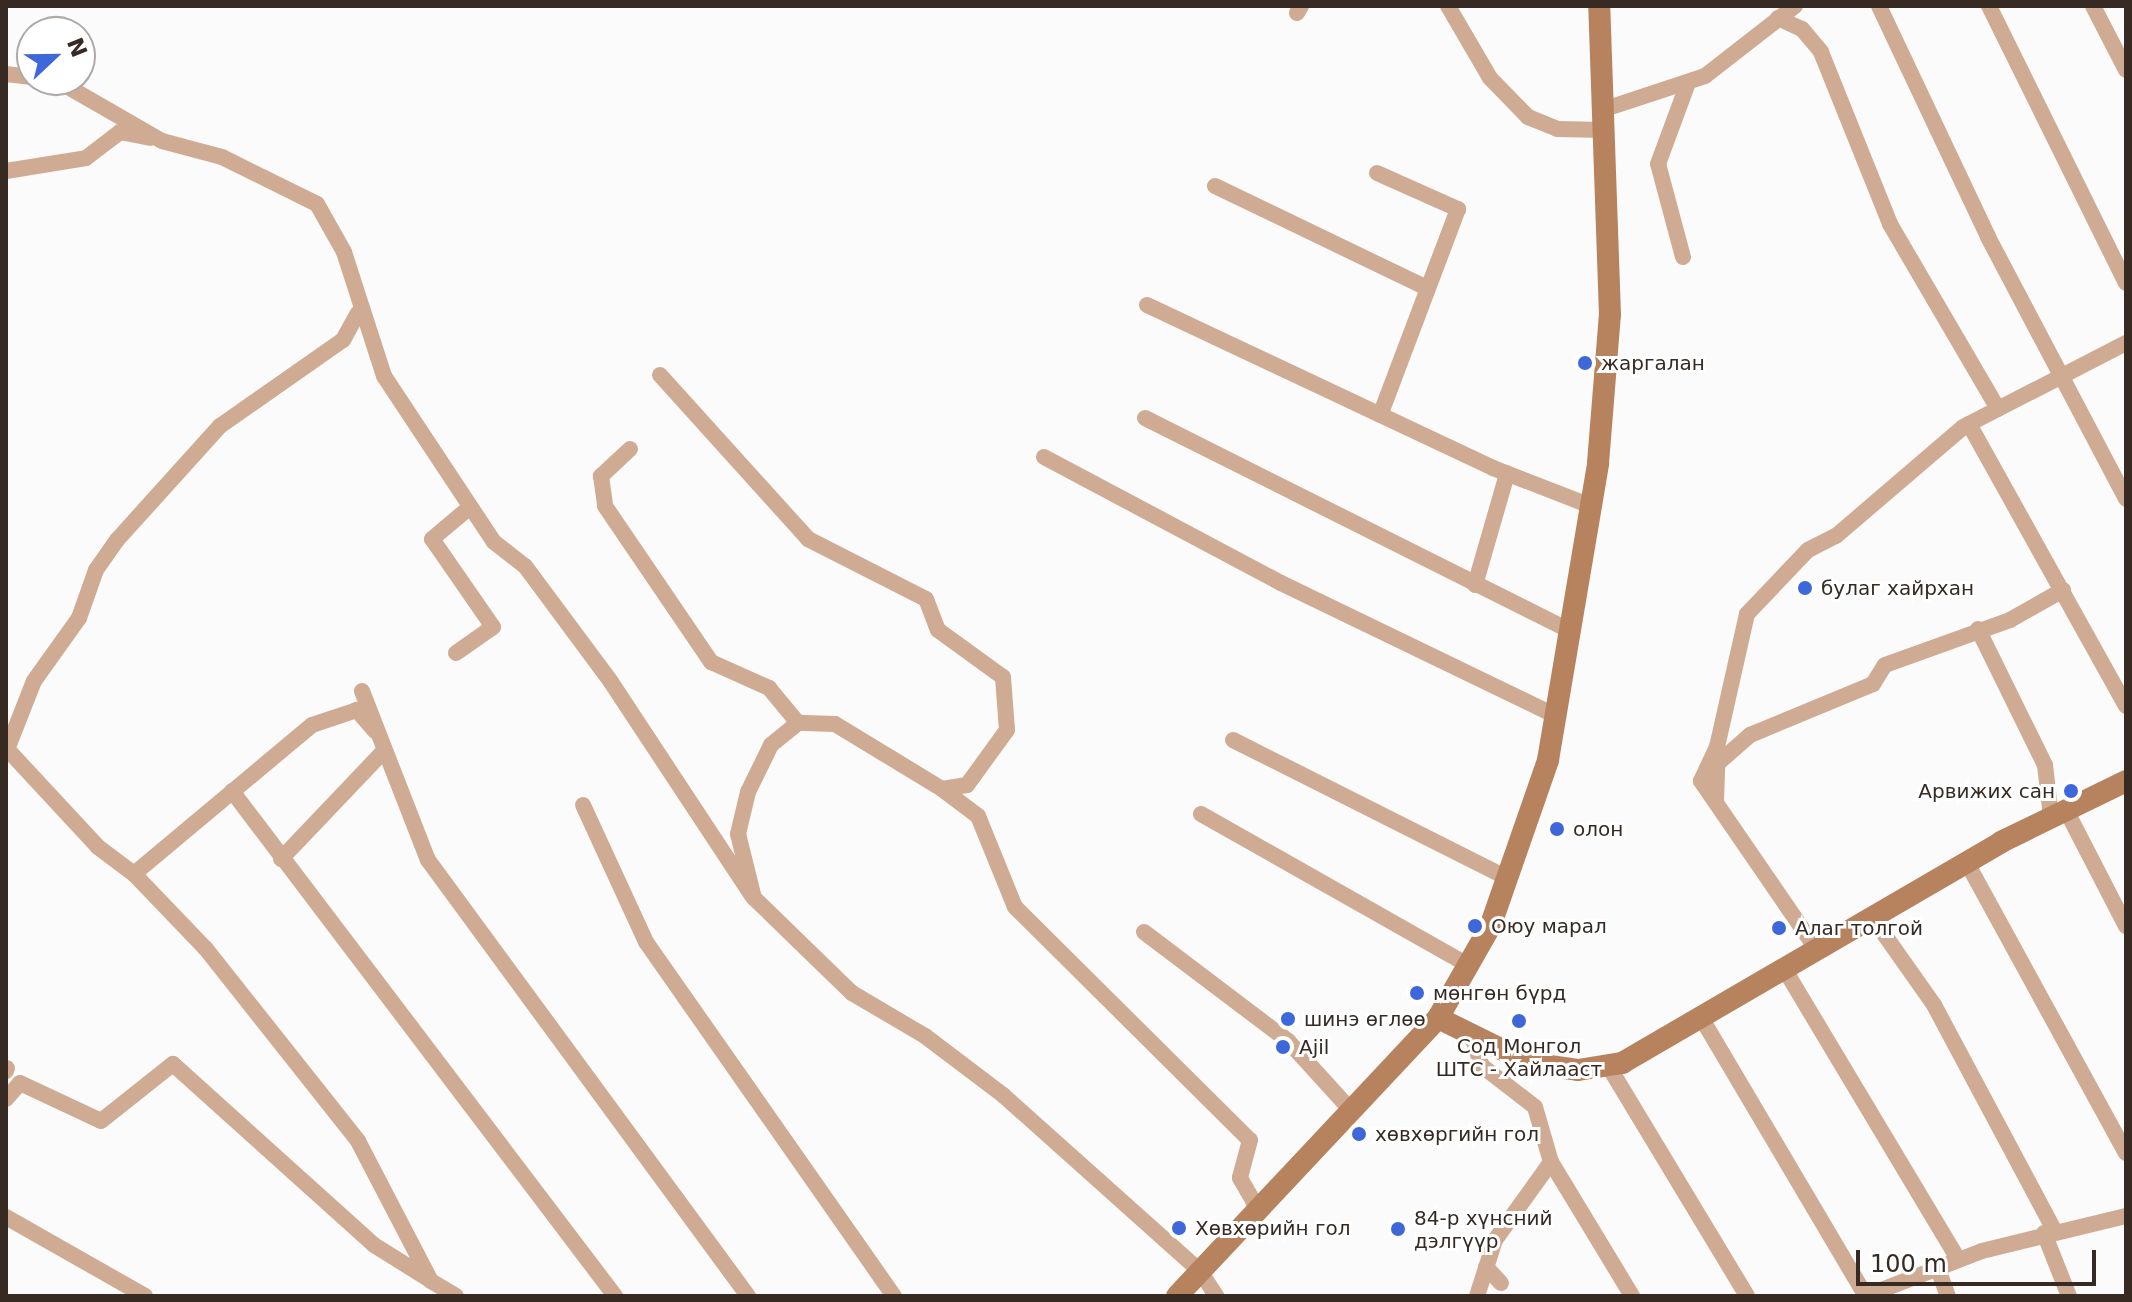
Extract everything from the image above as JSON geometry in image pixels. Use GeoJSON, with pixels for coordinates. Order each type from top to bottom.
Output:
{"type":"FeatureCollection","features":[{"type":"Feature","properties":{"kind":"main road"},"geometry":{"type":"LineString","coordinates":[[1177,1296],[1348,1107],[1438,1018],[1470,966],[1509,879],[1556,716],[1591,506],[1610,315],[1599,6]]}},
{"type":"Feature","properties":{"kind":"main road"},"geometry":{"type":"LineString","coordinates":[[1438,1018],[1473,1039],[1543,1066],[1609,1067],[1702,1019],[1966,861],[2126,781]]}},
{"type":"Feature","properties":{"kind":"street"},"geometry":{"type":"LineString","coordinates":[[1448,6],[1490,78],[1528,117],[1557,129],[1605,119],[1688,83],[1795,6]]}},
{"type":"Feature","properties":{"kind":"street"},"geometry":{"type":"LineString","coordinates":[[1879,6],[2126,499]]}},
{"type":"Feature","properties":{"kind":"street"},"geometry":{"type":"LineString","coordinates":[[1989,6],[2126,283]]}},
{"type":"Feature","properties":{"kind":"street"},"geometry":{"type":"LineString","coordinates":[[2093,6],[2126,70]]}},
{"type":"Feature","properties":{"kind":"street"},"geometry":{"type":"LineString","coordinates":[[1778,18],[1802,29],[1821,52],[1890,224],[1998,409]]}},
{"type":"Feature","properties":{"kind":"street"},"geometry":{"type":"LineString","coordinates":[[1683,257],[1658,164],[1688,83]]}},
{"type":"Feature","properties":{"kind":"street"},"geometry":{"type":"LineString","coordinates":[[84,96],[162,141]]}},
{"type":"Feature","properties":{"kind":"street"},"geometry":{"type":"LineString","coordinates":[[6,171],[86,158],[120,132],[222,157],[317,204],[344,252],[358,313],[384,376],[494,542],[525,566],[611,682],[727,868],[852,993],[925,1036],[1003,1095],[1200,1271],[1216,1296]]}},
{"type":"Feature","properties":{"kind":"street"},"geometry":{"type":"LineString","coordinates":[[1377,173],[1458,209],[1425,287],[1380,415]]}},
{"type":"Feature","properties":{"kind":"street"},"geometry":{"type":"LineString","coordinates":[[1215,186],[1425,287]]}},
{"type":"Feature","properties":{"kind":"street"},"geometry":{"type":"LineString","coordinates":[[1147,305],[1507,474],[1591,506]]}},
{"type":"Feature","properties":{"kind":"street"},"geometry":{"type":"LineString","coordinates":[[358,313],[343,340],[220,426],[117,540],[96,570],[79,618],[34,681],[7,751],[98,847],[134,874],[206,949],[358,1141],[431,1281]]}},
{"type":"Feature","properties":{"kind":"street"},"geometry":{"type":"LineString","coordinates":[[1817,950],[1701,781],[1717,747],[1747,614],[1808,550],[1836,536],[1866,503],[1969,424],[2126,343]]}},
{"type":"Feature","properties":{"kind":"street"},"geometry":{"type":"LineString","coordinates":[[660,375],[808,539],[926,599],[938,630],[1003,677],[1007,730],[996,754],[967,785],[942,789]]}},
{"type":"Feature","properties":{"kind":"street"},"geometry":{"type":"LineString","coordinates":[[1145,418],[1570,631]]}},
{"type":"Feature","properties":{"kind":"street"},"geometry":{"type":"LineString","coordinates":[[1969,424],[2126,706]]}},
{"type":"Feature","properties":{"kind":"street"},"geometry":{"type":"LineString","coordinates":[[630,449],[601,476],[605,506],[711,662],[769,688],[798,723]]}},
{"type":"Feature","properties":{"kind":"street"},"geometry":{"type":"LineString","coordinates":[[1044,457],[1281,583],[1556,716]]}},
{"type":"Feature","properties":{"kind":"street"},"geometry":{"type":"LineString","coordinates":[[1475,585],[1507,474]]}},
{"type":"Feature","properties":{"kind":"street"},"geometry":{"type":"LineString","coordinates":[[456,653],[493,627],[432,539],[470,507]]}},
{"type":"Feature","properties":{"kind":"street"},"geometry":{"type":"LineString","coordinates":[[1716,801],[1717,764],[1750,735],[1873,684],[1885,665],[1978,629],[2063,590]]}},
{"type":"Feature","properties":{"kind":"street"},"geometry":{"type":"LineString","coordinates":[[1978,629],[2045,765],[2059,814],[2126,926]]}},
{"type":"Feature","properties":{"kind":"street"},"geometry":{"type":"LineString","coordinates":[[362,691],[382,753],[428,860],[748,1296]]}},
{"type":"Feature","properties":{"kind":"street"},"geometry":{"type":"LineString","coordinates":[[134,874],[312,725],[343,711],[357,710],[375,731]]}},
{"type":"Feature","properties":{"kind":"street"},"geometry":{"type":"LineString","coordinates":[[754,898],[738,834],[748,792],[771,745],[798,723],[835,724],[942,789],[978,816],[1015,907],[1250,1140],[1240,1178],[1257,1208]]}},
{"type":"Feature","properties":{"kind":"street"},"geometry":{"type":"LineString","coordinates":[[1233,740],[1509,879]]}},
{"type":"Feature","properties":{"kind":"street"},"geometry":{"type":"LineString","coordinates":[[281,859],[382,753]]}},
{"type":"Feature","properties":{"kind":"street"},"geometry":{"type":"LineString","coordinates":[[232,791],[615,1296]]}},
{"type":"Feature","properties":{"kind":"street"},"geometry":{"type":"LineString","coordinates":[[583,805],[646,942],[894,1296]]}},
{"type":"Feature","properties":{"kind":"street"},"geometry":{"type":"LineString","coordinates":[[1201,814],[1470,966]]}},
{"type":"Feature","properties":{"kind":"street"},"geometry":{"type":"LineString","coordinates":[[1966,861],[2126,1153]]}},
{"type":"Feature","properties":{"kind":"street"},"geometry":{"type":"LineString","coordinates":[[1872,917],[1934,1005],[2049,1232],[2069,1296]]}},
{"type":"Feature","properties":{"kind":"street"},"geometry":{"type":"LineString","coordinates":[[1144,932],[1288,1041],[1348,1107]]}},
{"type":"Feature","properties":{"kind":"street"},"geometry":{"type":"LineString","coordinates":[[1785,970],[1958,1259]]}},
{"type":"Feature","properties":{"kind":"street"},"geometry":{"type":"LineString","coordinates":[[1702,1019],[1866,1296],[1958,1259],[2049,1232],[2126,1216]]}},
{"type":"Feature","properties":{"kind":"street"},"geometry":{"type":"LineString","coordinates":[[1473,1039],[1482,1066],[1535,1107],[1551,1162],[1632,1296]]}},
{"type":"Feature","properties":{"kind":"street"},"geometry":{"type":"LineString","coordinates":[[6,1099],[20,1083],[101,1121],[173,1064],[374,1245],[456,1296]]}},
{"type":"Feature","properties":{"kind":"street"},"geometry":{"type":"LineString","coordinates":[[1609,1067],[1747,1296]]}},
{"type":"Feature","properties":{"kind":"street"},"geometry":{"type":"LineString","coordinates":[[1477,1296],[1495,1240],[1551,1162]]}},
{"type":"Feature","properties":{"kind":"street"},"geometry":{"type":"LineString","coordinates":[[6,1217],[145,1296]]}},
{"type":"Feature","properties":{"kind":"street"},"geometry":{"type":"LineString","coordinates":[[1486,1267],[1501,1283]]}},
{"type":"Feature","properties":{"kind":"street"},"geometry":{"type":"LineString","coordinates":[[1938,1269],[1948,1296]]}},
{"type":"Feature","properties":{"kind":"place","name":"жаргалан"},"geometry":{"type":"Point","coordinates":[1585,363]}},
{"type":"Feature","properties":{"kind":"place","name":"булаг хайрхан"},"geometry":{"type":"Point","coordinates":[1805,588]}},
{"type":"Feature","properties":{"kind":"place","name":"Арвижих сан"},"geometry":{"type":"Point","coordinates":[2071,791]}},
{"type":"Feature","properties":{"kind":"place","name":"олон"},"geometry":{"type":"Point","coordinates":[1557,829]}},
{"type":"Feature","properties":{"kind":"place","name":"Оюу марал"},"geometry":{"type":"Point","coordinates":[1475,926]}},
{"type":"Feature","properties":{"kind":"place","name":"Алаг толгой"},"geometry":{"type":"Point","coordinates":[1779,928]}},
{"type":"Feature","properties":{"kind":"place","name":"мөнгөн бүрд"},"geometry":{"type":"Point","coordinates":[1417,993]}},
{"type":"Feature","properties":{"kind":"place","name":"шинэ өглөө"},"geometry":{"type":"Point","coordinates":[1288,1019]}},
{"type":"Feature","properties":{"kind":"place","name":"Сод Монгол ШТС - Хайлааст"},"geometry":{"type":"Point","coordinates":[1519,1021]}},
{"type":"Feature","properties":{"kind":"place","name":"Ajil"},"geometry":{"type":"Point","coordinates":[1283,1047]}},
{"type":"Feature","properties":{"kind":"place","name":"хөвхөргийн гол"},"geometry":{"type":"Point","coordinates":[1359,1134]}},
{"type":"Feature","properties":{"kind":"place","name":"Хөвхөрийн гол"},"geometry":{"type":"Point","coordinates":[1179,1228]}},
{"type":"Feature","properties":{"kind":"place","name":"84-р хүнсний дэлгүүр"},"geometry":{"type":"Point","coordinates":[1398,1229]}}]}
